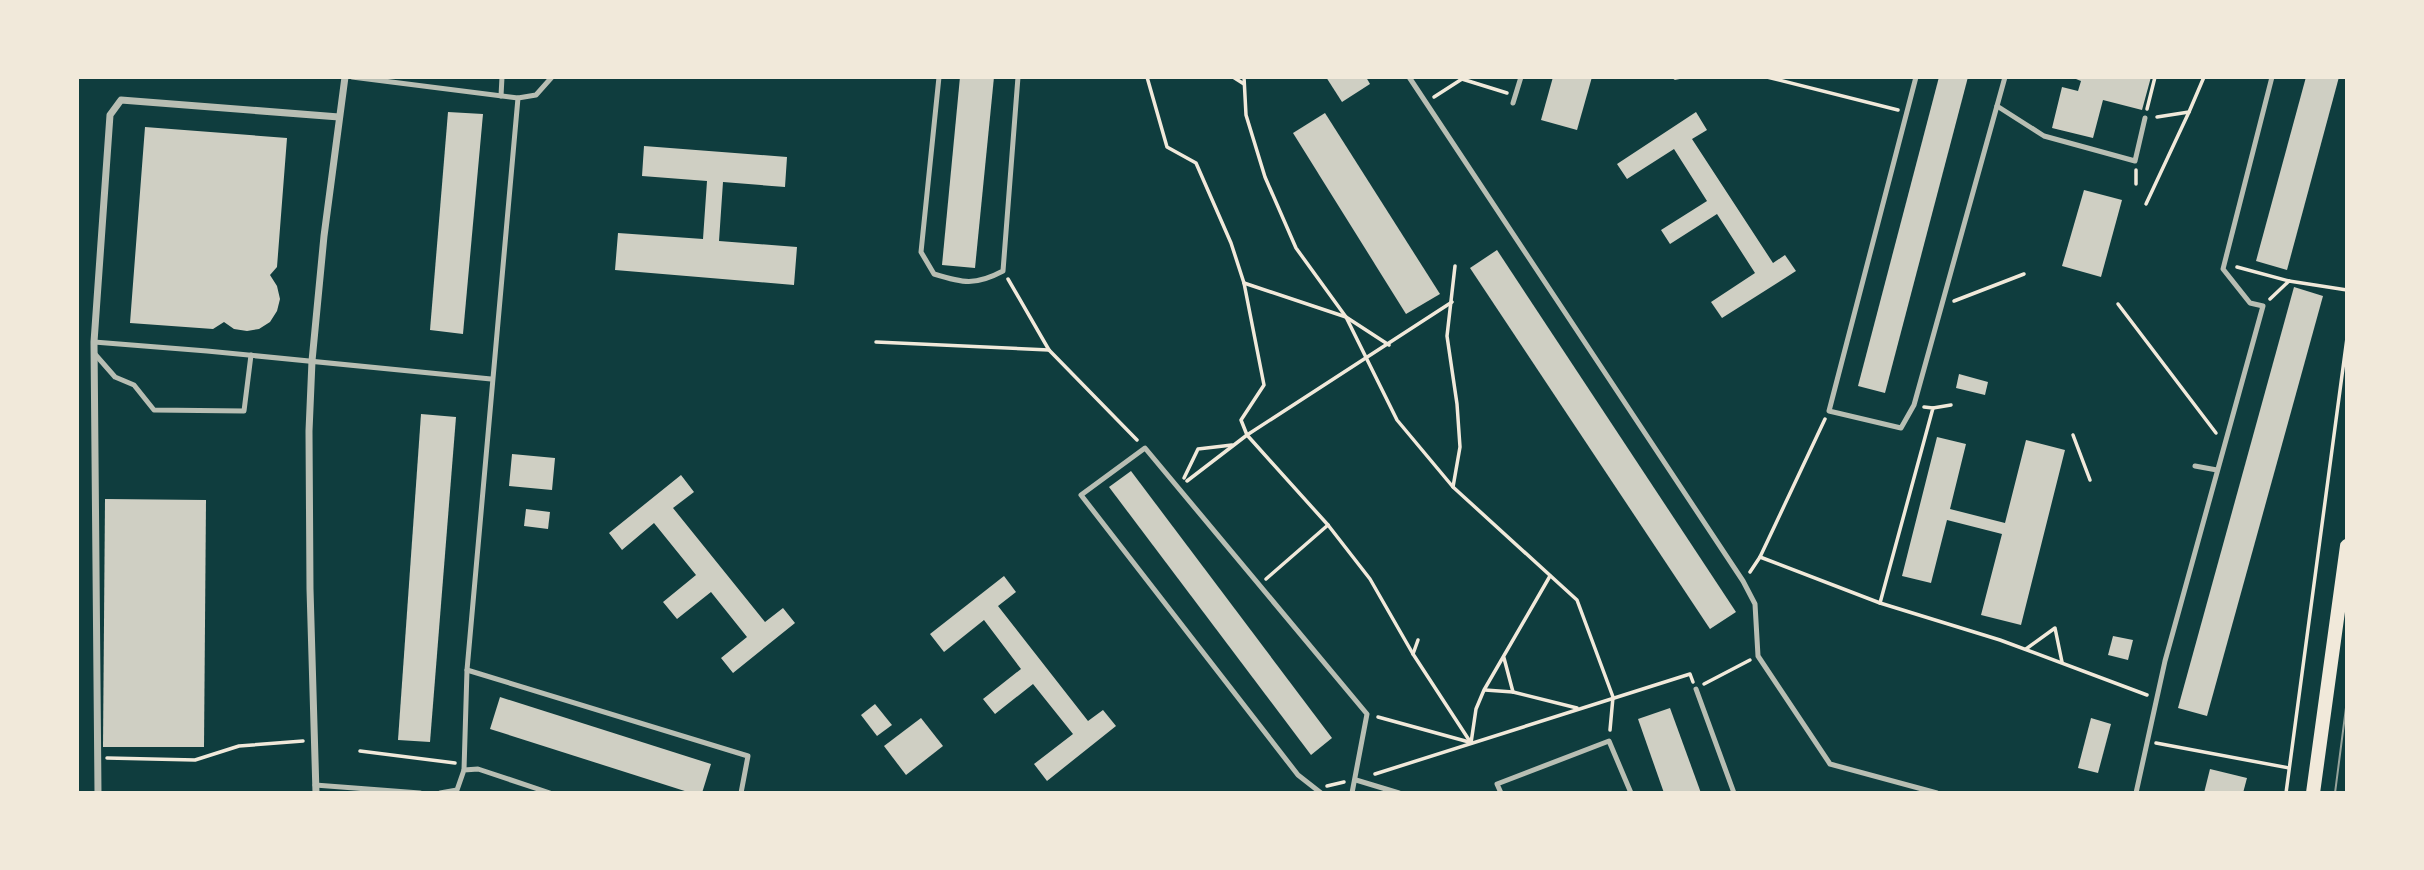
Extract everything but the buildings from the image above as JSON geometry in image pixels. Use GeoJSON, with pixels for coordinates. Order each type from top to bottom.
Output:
{"type":"FeatureCollection","features":[{"type":"Feature","properties":{"kind":"main road"},"geometry":{"type":"LineString","coordinates":[[2313,793],[2347,546]]}},
{"type":"Feature","properties":{"kind":"street"},"geometry":{"type":"LineString","coordinates":[[315,789],[309,431],[312,361],[324,236],[345,77]]}},
{"type":"Feature","properties":{"kind":"street"},"geometry":{"type":"LineString","coordinates":[[98,793],[94,342],[110,115],[121,100],[339,117]]}},
{"type":"Feature","properties":{"kind":"lane"},"geometry":{"type":"LineString","coordinates":[[352,77],[518,97],[537,94],[552,77]]}},
{"type":"Feature","properties":{"kind":"lane"},"geometry":{"type":"LineString","coordinates":[[501,96],[502,77]]}},
{"type":"Feature","properties":{"kind":"lane"},"geometry":{"type":"LineString","coordinates":[[939,77],[921,252],[934,274],[965,283],[987,280],[1003,271],[1018,77]]}},
{"type":"Feature","properties":{"kind":"lane"},"geometry":{"type":"LineString","coordinates":[[1409,77],[1743,581],[1755,604],[1758,656],[1830,764],[1937,793]]}},
{"type":"Feature","properties":{"kind":"lane"},"geometry":{"type":"LineString","coordinates":[[1513,103],[1521,77]]}},
{"type":"Feature","properties":{"kind":"lane"},"geometry":{"type":"LineString","coordinates":[[1916,77],[1829,411],[1901,428],[1914,405],[2005,77]]}},
{"type":"Feature","properties":{"kind":"lane"},"geometry":{"type":"LineString","coordinates":[[2136,793],[2165,660],[2263,306],[2250,303],[2223,269],[2272,77]]}},
{"type":"Feature","properties":{"kind":"lane"},"geometry":{"type":"LineString","coordinates":[[440,793],[457,790],[464,767],[467,670],[518,97]]}},
{"type":"Feature","properties":{"kind":"lane"},"geometry":{"type":"LineString","coordinates":[[1997,106],[2044,136],[2135,161],[2145,118]]}},
{"type":"Feature","properties":{"kind":"lane"},"geometry":{"type":"LineString","coordinates":[[94,342],[491,379]]}},
{"type":"Feature","properties":{"kind":"lane"},"geometry":{"type":"LineString","coordinates":[[94,353],[115,377],[134,384],[154,410],[244,411],[251,355]]}},
{"type":"Feature","properties":{"kind":"lane"},"geometry":{"type":"LineString","coordinates":[[1321,793],[1298,775],[1082,495],[1145,448],[1367,714],[1352,793]]}},
{"type":"Feature","properties":{"kind":"lane"},"geometry":{"type":"LineString","coordinates":[[2195,466],[2217,470]]}},
{"type":"Feature","properties":{"kind":"lane"},"geometry":{"type":"LineString","coordinates":[[467,670],[748,756],[741,793]]}},
{"type":"Feature","properties":{"kind":"lane"},"geometry":{"type":"LineString","coordinates":[[1696,689],[1734,793]]}},
{"type":"Feature","properties":{"kind":"lane"},"geometry":{"type":"LineString","coordinates":[[1501,793],[1497,785],[1609,741],[1631,793]]}},
{"type":"Feature","properties":{"kind":"lane"},"geometry":{"type":"LineString","coordinates":[[464,767],[478,769],[550,793]]}},
{"type":"Feature","properties":{"kind":"lane"},"geometry":{"type":"LineString","coordinates":[[1356,780],[1399,793]]}},
{"type":"Feature","properties":{"kind":"lane"},"geometry":{"type":"LineString","coordinates":[[315,789],[420,793]]}},
{"type":"Feature","properties":{"kind":"path"},"geometry":{"type":"LineString","coordinates":[[1147,77],[1167,147],[1196,163],[1231,243],[1244,283],[1264,385],[1241,420],[1247,435],[1328,525],[1370,579],[1413,654],[1471,743]]}},
{"type":"Feature","properties":{"kind":"path"},"geometry":{"type":"LineString","coordinates":[[1233,77],[1244,84]]}},
{"type":"Feature","properties":{"kind":"path"},"geometry":{"type":"LineString","coordinates":[[1244,77],[1246,116],[1265,177],[1296,248],[1346,317],[1397,420],[1453,487],[1577,600],[1613,697],[1609,741]]}},
{"type":"Feature","properties":{"kind":"path"},"geometry":{"type":"LineString","coordinates":[[1767,77],[1907,113]]}},
{"type":"Feature","properties":{"kind":"path"},"geometry":{"type":"LineString","coordinates":[[2155,77],[2145,118],[2189,112]]}},
{"type":"Feature","properties":{"kind":"path"},"geometry":{"type":"LineString","coordinates":[[2146,204],[2204,77]]}},
{"type":"Feature","properties":{"kind":"path"},"geometry":{"type":"LineString","coordinates":[[1433,97],[1462,79],[1516,96]]}},
{"type":"Feature","properties":{"kind":"path"},"geometry":{"type":"LineString","coordinates":[[2225,264],[2289,281],[2347,290]]}},
{"type":"Feature","properties":{"kind":"path"},"geometry":{"type":"LineString","coordinates":[[1453,487],[1460,447],[1447,337],[1455,266]]}},
{"type":"Feature","properties":{"kind":"path"},"geometry":{"type":"LineString","coordinates":[[1003,271],[1049,350],[1145,448]]}},
{"type":"Feature","properties":{"kind":"path"},"geometry":{"type":"LineString","coordinates":[[1941,306],[2024,274]]}},
{"type":"Feature","properties":{"kind":"path"},"geometry":{"type":"LineString","coordinates":[[2263,306],[2289,281]]}},
{"type":"Feature","properties":{"kind":"path"},"geometry":{"type":"LineString","coordinates":[[1244,283],[1346,317],[1389,345]]}},
{"type":"Feature","properties":{"kind":"path"},"geometry":{"type":"LineString","coordinates":[[1178,488],[1247,435],[1452,302]]}},
{"type":"Feature","properties":{"kind":"path"},"geometry":{"type":"LineString","coordinates":[[2118,304],[2224,444]]}},
{"type":"Feature","properties":{"kind":"path"},"geometry":{"type":"LineString","coordinates":[[2286,793],[2347,338]]}},
{"type":"Feature","properties":{"kind":"path"},"geometry":{"type":"LineString","coordinates":[[876,342],[1049,350]]}},
{"type":"Feature","properties":{"kind":"path"},"geometry":{"type":"LineString","coordinates":[[1914,405],[1933,408],[1951,405]]}},
{"type":"Feature","properties":{"kind":"path"},"geometry":{"type":"LineString","coordinates":[[1880,603],[1933,408]]}},
{"type":"Feature","properties":{"kind":"path"},"geometry":{"type":"LineString","coordinates":[[1743,581],[1759,558],[1829,411]]}},
{"type":"Feature","properties":{"kind":"path"},"geometry":{"type":"LineString","coordinates":[[2073,435],[2090,480]]}},
{"type":"Feature","properties":{"kind":"path"},"geometry":{"type":"LineString","coordinates":[[1178,488],[1198,449],[1234,445]]}},
{"type":"Feature","properties":{"kind":"path"},"geometry":{"type":"LineString","coordinates":[[1259,585],[1328,525]]}},
{"type":"Feature","properties":{"kind":"path"},"geometry":{"type":"LineString","coordinates":[[1759,558],[1880,603],[2026,649],[2157,699]]}},
{"type":"Feature","properties":{"kind":"path"},"geometry":{"type":"LineString","coordinates":[[1471,743],[1476,709],[1484,690],[1550,576]]}},
{"type":"Feature","properties":{"kind":"path"},"geometry":{"type":"LineString","coordinates":[[2026,649],[2055,628],[2062,662]]}},
{"type":"Feature","properties":{"kind":"path"},"geometry":{"type":"LineString","coordinates":[[1413,654],[1418,640]]}},
{"type":"Feature","properties":{"kind":"path"},"geometry":{"type":"LineString","coordinates":[[1356,780],[1690,674],[1696,689],[1758,656]]}},
{"type":"Feature","properties":{"kind":"path"},"geometry":{"type":"LineString","coordinates":[[1504,658],[1513,692]]}},
{"type":"Feature","properties":{"kind":"path"},"geometry":{"type":"LineString","coordinates":[[1484,690],[1513,692],[1579,708]]}},
{"type":"Feature","properties":{"kind":"path"},"geometry":{"type":"LineString","coordinates":[[1367,714],[1471,743]]}},
{"type":"Feature","properties":{"kind":"path"},"geometry":{"type":"LineString","coordinates":[[125,760],[195,760],[239,746],[303,741]]}},
{"type":"Feature","properties":{"kind":"path"},"geometry":{"type":"LineString","coordinates":[[2147,742],[2290,768]]}},
{"type":"Feature","properties":{"kind":"path"},"geometry":{"type":"LineString","coordinates":[[360,751],[464,767]]}},
{"type":"Feature","properties":{"kind":"tram line"},"geometry":{"type":"LineString","coordinates":[[2335,793],[2347,700]]}}]}
